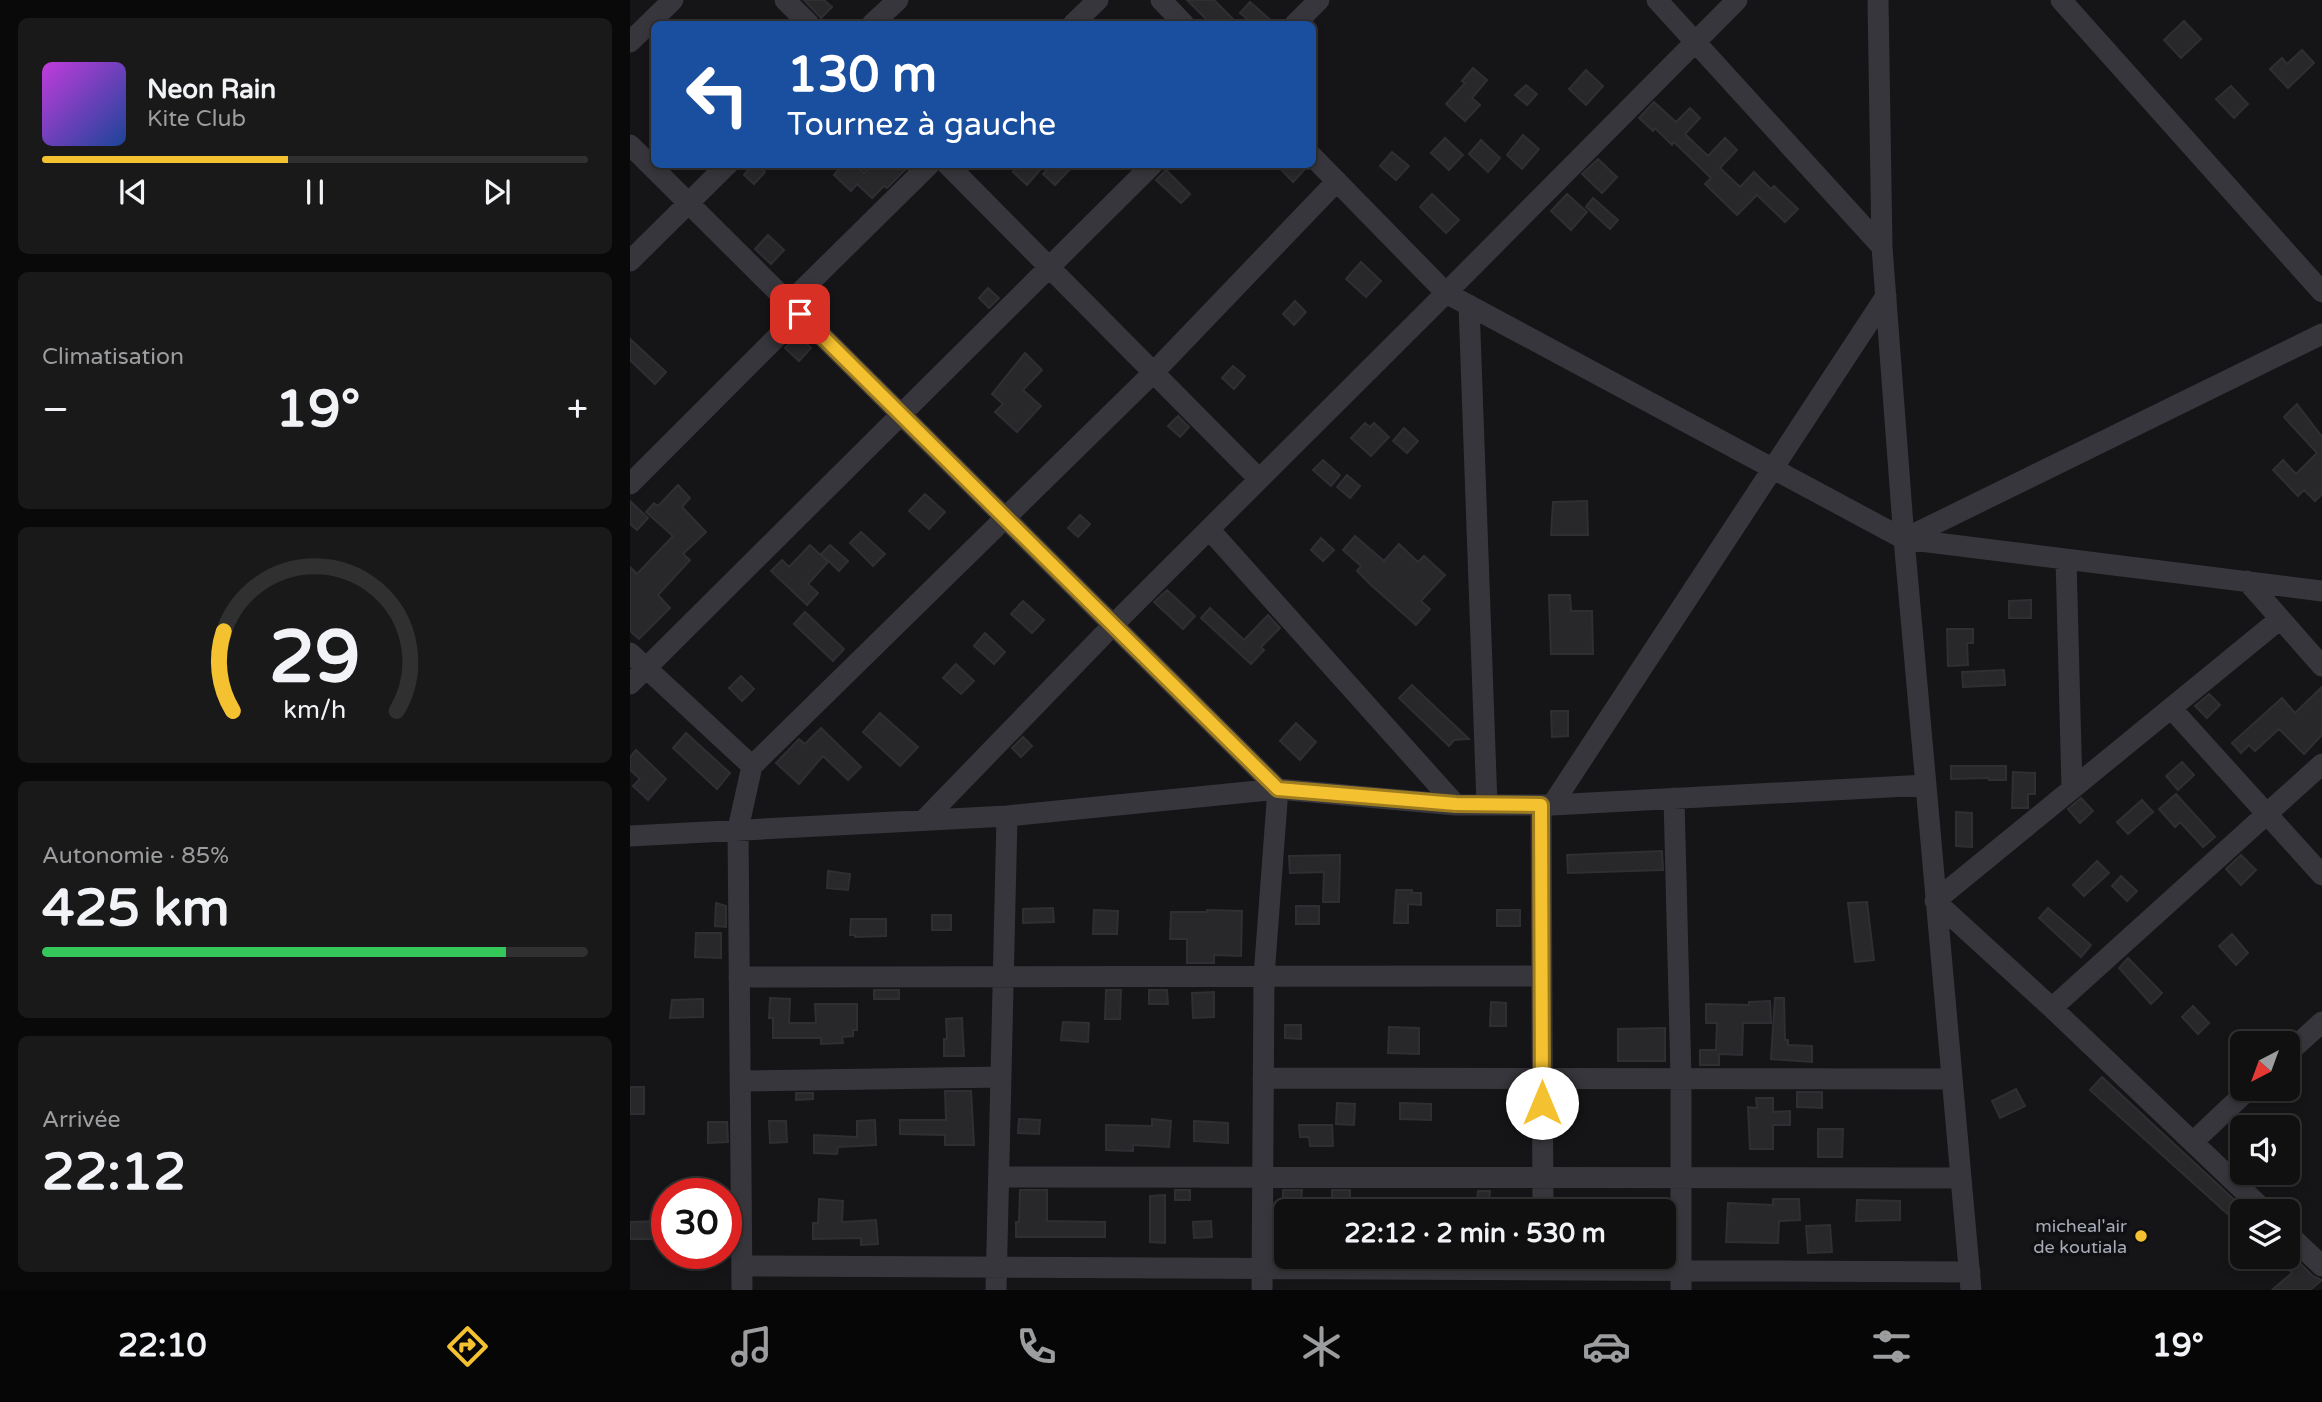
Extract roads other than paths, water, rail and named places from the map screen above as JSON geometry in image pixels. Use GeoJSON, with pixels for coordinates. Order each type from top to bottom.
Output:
{"type":"FeatureCollection","features":[{"type":"Feature","properties":{"kind":"street"},"geometry":{"type":"LineString","coordinates":[[652,21],[673,0]]}},
{"type":"Feature","properties":{"kind":"street"},"geometry":{"type":"LineString","coordinates":[[785,0],[806,21]]}},
{"type":"Feature","properties":{"kind":"street"},"geometry":{"type":"LineString","coordinates":[[875,21],[898,0]]}},
{"type":"Feature","properties":{"kind":"street"},"geometry":{"type":"LineString","coordinates":[[1076,21],[1098,0]]}},
{"type":"Feature","properties":{"kind":"street"},"geometry":{"type":"LineString","coordinates":[[1161,0],[1181,21]]}},
{"type":"Feature","properties":{"kind":"street"},"geometry":{"type":"LineString","coordinates":[[1298,21],[1319,0]]}},
{"type":"Feature","properties":{"kind":"street"},"geometry":{"type":"LineString","coordinates":[[1657,0],[1882,247]]}},
{"type":"Feature","properties":{"kind":"street"},"geometry":{"type":"LineString","coordinates":[[925,820],[1112,625],[1737,0]]}},
{"type":"Feature","properties":{"kind":"street"},"geometry":{"type":"LineString","coordinates":[[742,1266],[996,1267],[1262,1279],[1543,1272],[1681,1280],[1971,1281],[1935,901],[1882,247],[1878,0]]}},
{"type":"Feature","properties":{"kind":"street"},"geometry":{"type":"LineString","coordinates":[[2061,0],[2322,292]]}},
{"type":"Feature","properties":{"kind":"street"},"geometry":{"type":"LineString","coordinates":[[630,42],[651,21]]}},
{"type":"Feature","properties":{"kind":"street"},"geometry":{"type":"LineString","coordinates":[[630,145],[651,166]]}},
{"type":"Feature","properties":{"kind":"street"},"geometry":{"type":"LineString","coordinates":[[1316,160],[1446,293],[1904,539],[2322,591]]}},
{"type":"Feature","properties":{"kind":"street"},"geometry":{"type":"LineString","coordinates":[[653,168],[1278,789],[1264,976],[1262,1279]]}},
{"type":"Feature","properties":{"kind":"street"},"geometry":{"type":"LineString","coordinates":[[630,261],[723,168]]}},
{"type":"Feature","properties":{"kind":"street"},"geometry":{"type":"LineString","coordinates":[[630,484],[926,168]]}},
{"type":"Feature","properties":{"kind":"street"},"geometry":{"type":"LineString","coordinates":[[951,168],[1259,479]]}},
{"type":"Feature","properties":{"kind":"street"},"geometry":{"type":"LineString","coordinates":[[630,684],[1149,168]]}},
{"type":"Feature","properties":{"kind":"street"},"geometry":{"type":"LineString","coordinates":[[741,1178],[738,830],[752,766],[1153,373],[1337,181]]}},
{"type":"Feature","properties":{"kind":"street"},"geometry":{"type":"LineString","coordinates":[[1543,1199],[1542,976],[1547,805],[1886,296]]}},
{"type":"Feature","properties":{"kind":"street"},"geometry":{"type":"LineString","coordinates":[[1469,305],[1487,805]]}},
{"type":"Feature","properties":{"kind":"street"},"geometry":{"type":"LineString","coordinates":[[1904,539],[2322,334]]}},
{"type":"Feature","properties":{"kind":"street"},"geometry":{"type":"LineString","coordinates":[[1209,529],[1456,804]]}},
{"type":"Feature","properties":{"kind":"street"},"geometry":{"type":"LineString","coordinates":[[2066,559],[2072,789]]}},
{"type":"Feature","properties":{"kind":"street"},"geometry":{"type":"LineString","coordinates":[[2247,582],[2322,666]]}},
{"type":"Feature","properties":{"kind":"street"},"geometry":{"type":"LineString","coordinates":[[1935,901],[2280,619]]}},
{"type":"Feature","properties":{"kind":"street"},"geometry":{"type":"LineString","coordinates":[[630,653],[752,766]]}},
{"type":"Feature","properties":{"kind":"street"},"geometry":{"type":"LineString","coordinates":[[2171,708],[2322,875]]}},
{"type":"Feature","properties":{"kind":"street"},"geometry":{"type":"LineString","coordinates":[[2052,1008],[2322,764]]}},
{"type":"Feature","properties":{"kind":"street"},"geometry":{"type":"LineString","coordinates":[[630,836],[1007,816],[1278,789],[1456,804],[1547,805],[1926,785]]}},
{"type":"Feature","properties":{"kind":"street"},"geometry":{"type":"LineString","coordinates":[[1674,799],[1681,1078],[1681,1280]]}},
{"type":"Feature","properties":{"kind":"street"},"geometry":{"type":"LineString","coordinates":[[996,1290],[1007,816]]}},
{"type":"Feature","properties":{"kind":"street"},"geometry":{"type":"LineString","coordinates":[[1935,901],[2052,1008],[2252,1199]]}},
{"type":"Feature","properties":{"kind":"street"},"geometry":{"type":"LineString","coordinates":[[739,977],[1542,976]]}},
{"type":"Feature","properties":{"kind":"street"},"geometry":{"type":"LineString","coordinates":[[2300,1042],[2322,1022]]}},
{"type":"Feature","properties":{"kind":"street"},"geometry":{"type":"LineString","coordinates":[[740,1082],[1001,1077]]}},
{"type":"Feature","properties":{"kind":"street"},"geometry":{"type":"LineString","coordinates":[[1263,1078],[1952,1079]]}},
{"type":"Feature","properties":{"kind":"street"},"geometry":{"type":"LineString","coordinates":[[2193,1142],[2236,1101]]}},
{"type":"Feature","properties":{"kind":"street"},"geometry":{"type":"LineString","coordinates":[[999,1177],[1961,1178]]}},
{"type":"Feature","properties":{"kind":"street"},"geometry":{"type":"LineString","coordinates":[[2300,1245],[2322,1266]]}},
{"type":"Feature","properties":{"kind":"street"},"geometry":{"type":"LineString","coordinates":[[741,1269],[742,1290]]}},
{"type":"Feature","properties":{"kind":"place","name":"micheal'air de koutiala"},"geometry":{"type":"Point","coordinates":[2141,1236]}}]}
